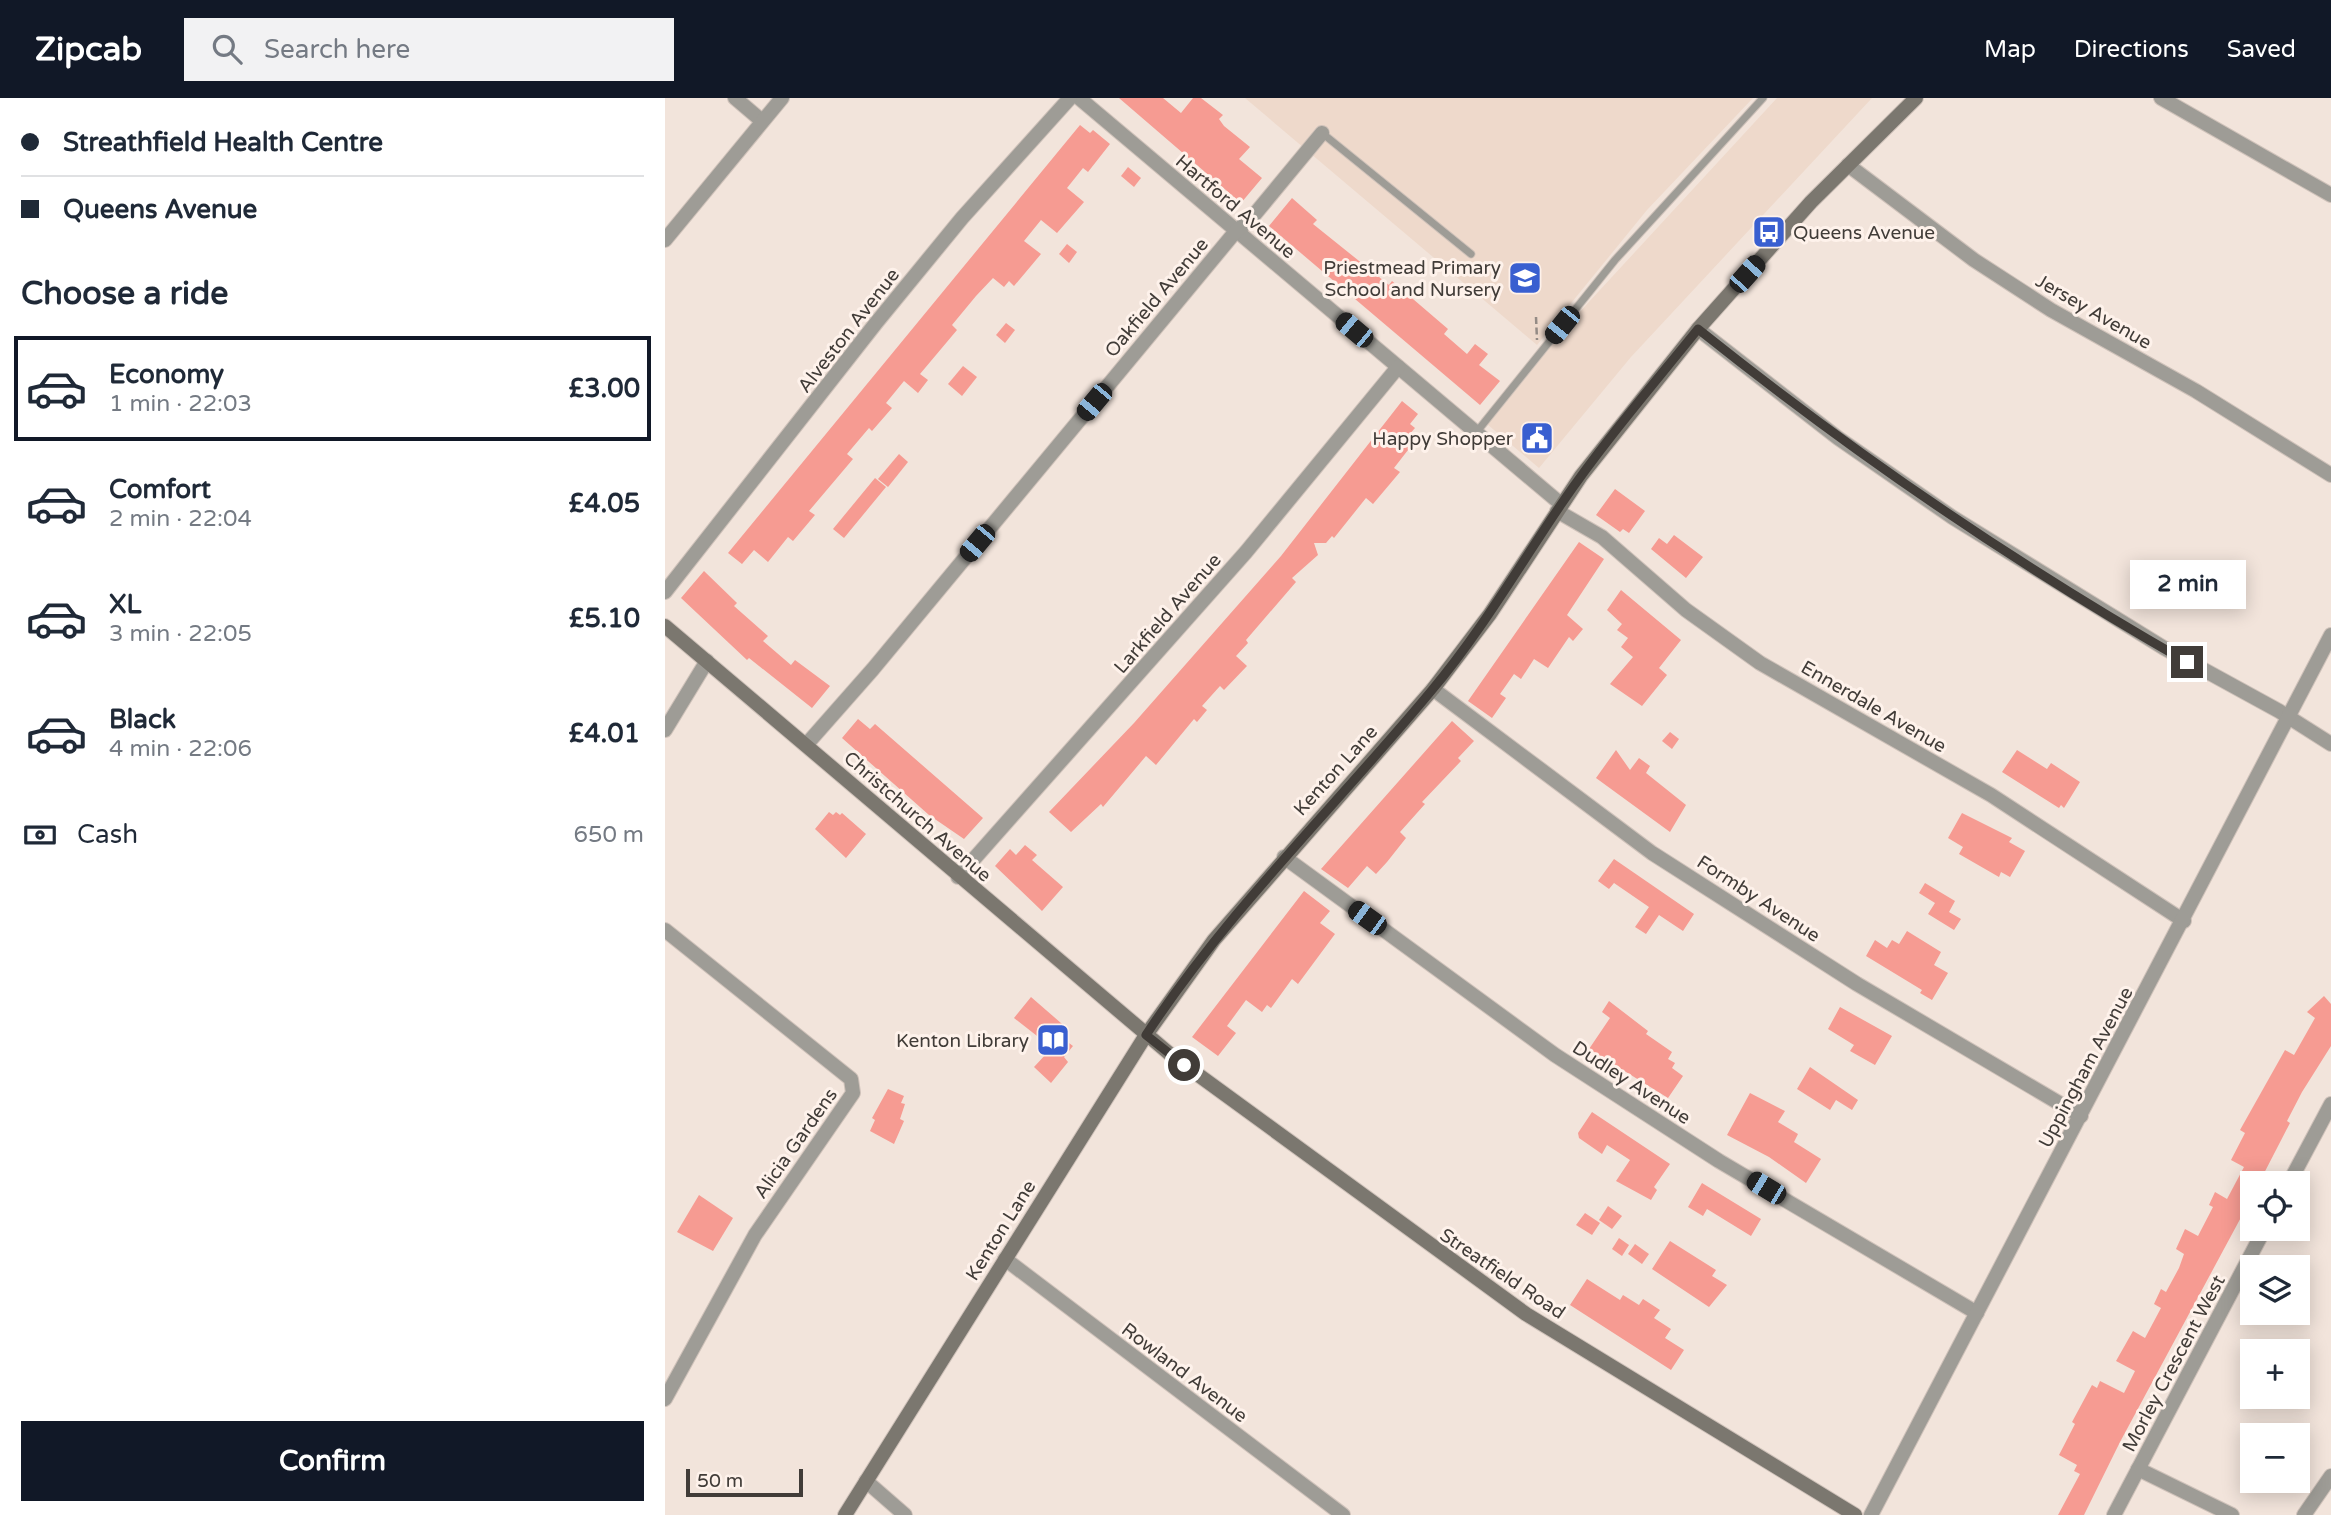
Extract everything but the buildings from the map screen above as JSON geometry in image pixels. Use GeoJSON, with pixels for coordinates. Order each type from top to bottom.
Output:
{"type":"FeatureCollection","features":[{"type":"Feature","properties":{"kind":"street"},"geometry":{"type":"LineString","coordinates":[[735,98],[762,121]]}},
{"type":"Feature","properties":{"kind":"street"},"geometry":{"type":"LineString","coordinates":[[665,240],[782,98]]}},
{"type":"Feature","properties":{"kind":"street","name":"Alveston Avenue"},"geometry":{"type":"LineString","coordinates":[[665,592],[911,281],[1070,98]]}},
{"type":"Feature","properties":{"kind":"street","name":"Hartford Avenue"},"geometry":{"type":"LineString","coordinates":[[1079,98],[1398,367],[1559,508]]}},
{"type":"Feature","properties":{"kind":"street","name":"Kenton Lane"},"geometry":{"type":"LineString","coordinates":[[845,1515],[1146,1035],[1214,940],[1433,690],[1490,614],[1559,508],[1698,329],[1848,165],[1916,98]]}},
{"type":"Feature","properties":{"kind":"street"},"geometry":{"type":"LineString","coordinates":[[2161,98],[2331,195]]}},
{"type":"Feature","properties":{"kind":"street","name":"Oakfield Avenue"},"geometry":{"type":"LineString","coordinates":[[806,745],[873,669],[1236,231],[1250,220],[1322,133]]}},
{"type":"Feature","properties":{"kind":"street","name":"Jersey Avenue"},"geometry":{"type":"LineString","coordinates":[[1848,165],[1974,260],[2050,310],[2196,391],[2331,475]]}},
{"type":"Feature","properties":{"kind":"street"},"geometry":{"type":"LineString","coordinates":[[1698,329],[1838,438],[1951,517],[2164,648],[2279,711],[2331,744]]}},
{"type":"Feature","properties":{"kind":"street","name":"Larkfield Avenue"},"geometry":{"type":"LineString","coordinates":[[958,877],[1246,552],[1398,367]]}},
{"type":"Feature","properties":{"kind":"street","name":"Ennerdale Avenue"},"geometry":{"type":"LineString","coordinates":[[1559,508],[1602,537],[1686,610],[1760,663],[1991,795],[2184,921]]}},
{"type":"Feature","properties":{"kind":"street","name":"Christchurch Avenue"},"geometry":{"type":"LineString","coordinates":[[665,626],[1146,1035]]}},
{"type":"Feature","properties":{"kind":"street","name":"Uppingham Avenue"},"geometry":{"type":"LineString","coordinates":[[1871,1515],[2184,921],[2331,635]]}},
{"type":"Feature","properties":{"kind":"street"},"geometry":{"type":"LineString","coordinates":[[665,730],[707,662]]}},
{"type":"Feature","properties":{"kind":"street","name":"Formby Avenue"},"geometry":{"type":"LineString","coordinates":[[1433,690],[1652,853],[1857,984],[2081,1116]]}},
{"type":"Feature","properties":{"kind":"street","name":"Dudley Avenue"},"geometry":{"type":"LineString","coordinates":[[1284,857],[1555,1055],[1719,1161],[1977,1313]]}},
{"type":"Feature","properties":{"kind":"street","name":"Alicia Gardens"},"geometry":{"type":"LineString","coordinates":[[665,930],[851,1079],[853,1093],[755,1235],[665,1399]]}},
{"type":"Feature","properties":{"kind":"street","name":"Streatfield Road"},"geometry":{"type":"LineString","coordinates":[[1146,1035],[1426,1244],[1526,1314],[1855,1515]]}},
{"type":"Feature","properties":{"kind":"street"},"geometry":{"type":"LineString","coordinates":[[2296,1171],[2331,1104]]}},
{"type":"Feature","properties":{"kind":"street","name":"Morley Crescent West"},"geometry":{"type":"LineString","coordinates":[[2115,1515],[2259,1241]]}},
{"type":"Feature","properties":{"kind":"street","name":"Rowland Avenue"},"geometry":{"type":"LineString","coordinates":[[1005,1259],[1343,1515]]}},
{"type":"Feature","properties":{"kind":"street"},"geometry":{"type":"LineString","coordinates":[[2139,1469],[2232,1515]]}},
{"type":"Feature","properties":{"kind":"street"},"geometry":{"type":"LineString","coordinates":[[2304,1515],[2331,1476]]}},
{"type":"Feature","properties":{"kind":"street"},"geometry":{"type":"LineString","coordinates":[[866,1482],[905,1515]]}},
{"type":"Feature","properties":{"kind":"lane"},"geometry":{"type":"LineString","coordinates":[[1475,434],[1624,250],[1763,98]]}},
{"type":"Feature","properties":{"kind":"lane"},"geometry":{"type":"LineString","coordinates":[[1322,133],[1471,254]]}},
{"type":"Feature","properties":{"kind":"shaded area","name":"Priestmead Primary School and Nursery"},"geometry":{"type":"Polygon","coordinates":[[[1245,98],[1753,98],[1647,210],[1537,345],[1245,98]]]}},
{"type":"Feature","properties":{"kind":"shaded area"},"geometry":{"type":"Polygon","coordinates":[[[1777,98],[1872,98],[1631,357],[1539,468],[1481,419],[1777,98]]]}},
{"type":"Feature","properties":{"kind":"place","name":"Queens Avenue"},"geometry":{"type":"Point","coordinates":[1769,232]}},
{"type":"Feature","properties":{"kind":"place","name":"Priestmead Primary School and Nursery"},"geometry":{"type":"Point","coordinates":[1525,278]}},
{"type":"Feature","properties":{"kind":"place","name":"Happy Shopper"},"geometry":{"type":"Point","coordinates":[1537,438]}},
{"type":"Feature","properties":{"kind":"place","name":"Kenton Library"},"geometry":{"type":"Point","coordinates":[1053,1040]}},
{"type":"Feature","properties":{"kind":"route"},"geometry":{"type":"LineString","coordinates":[[1184,1065],[1146,1035],[1160,1014],[1214,940],[1265,878],[1433,690],[1490,614],[1581,476],[1698,329],[1838,438],[1951,517],[2187,662]]}}]}
